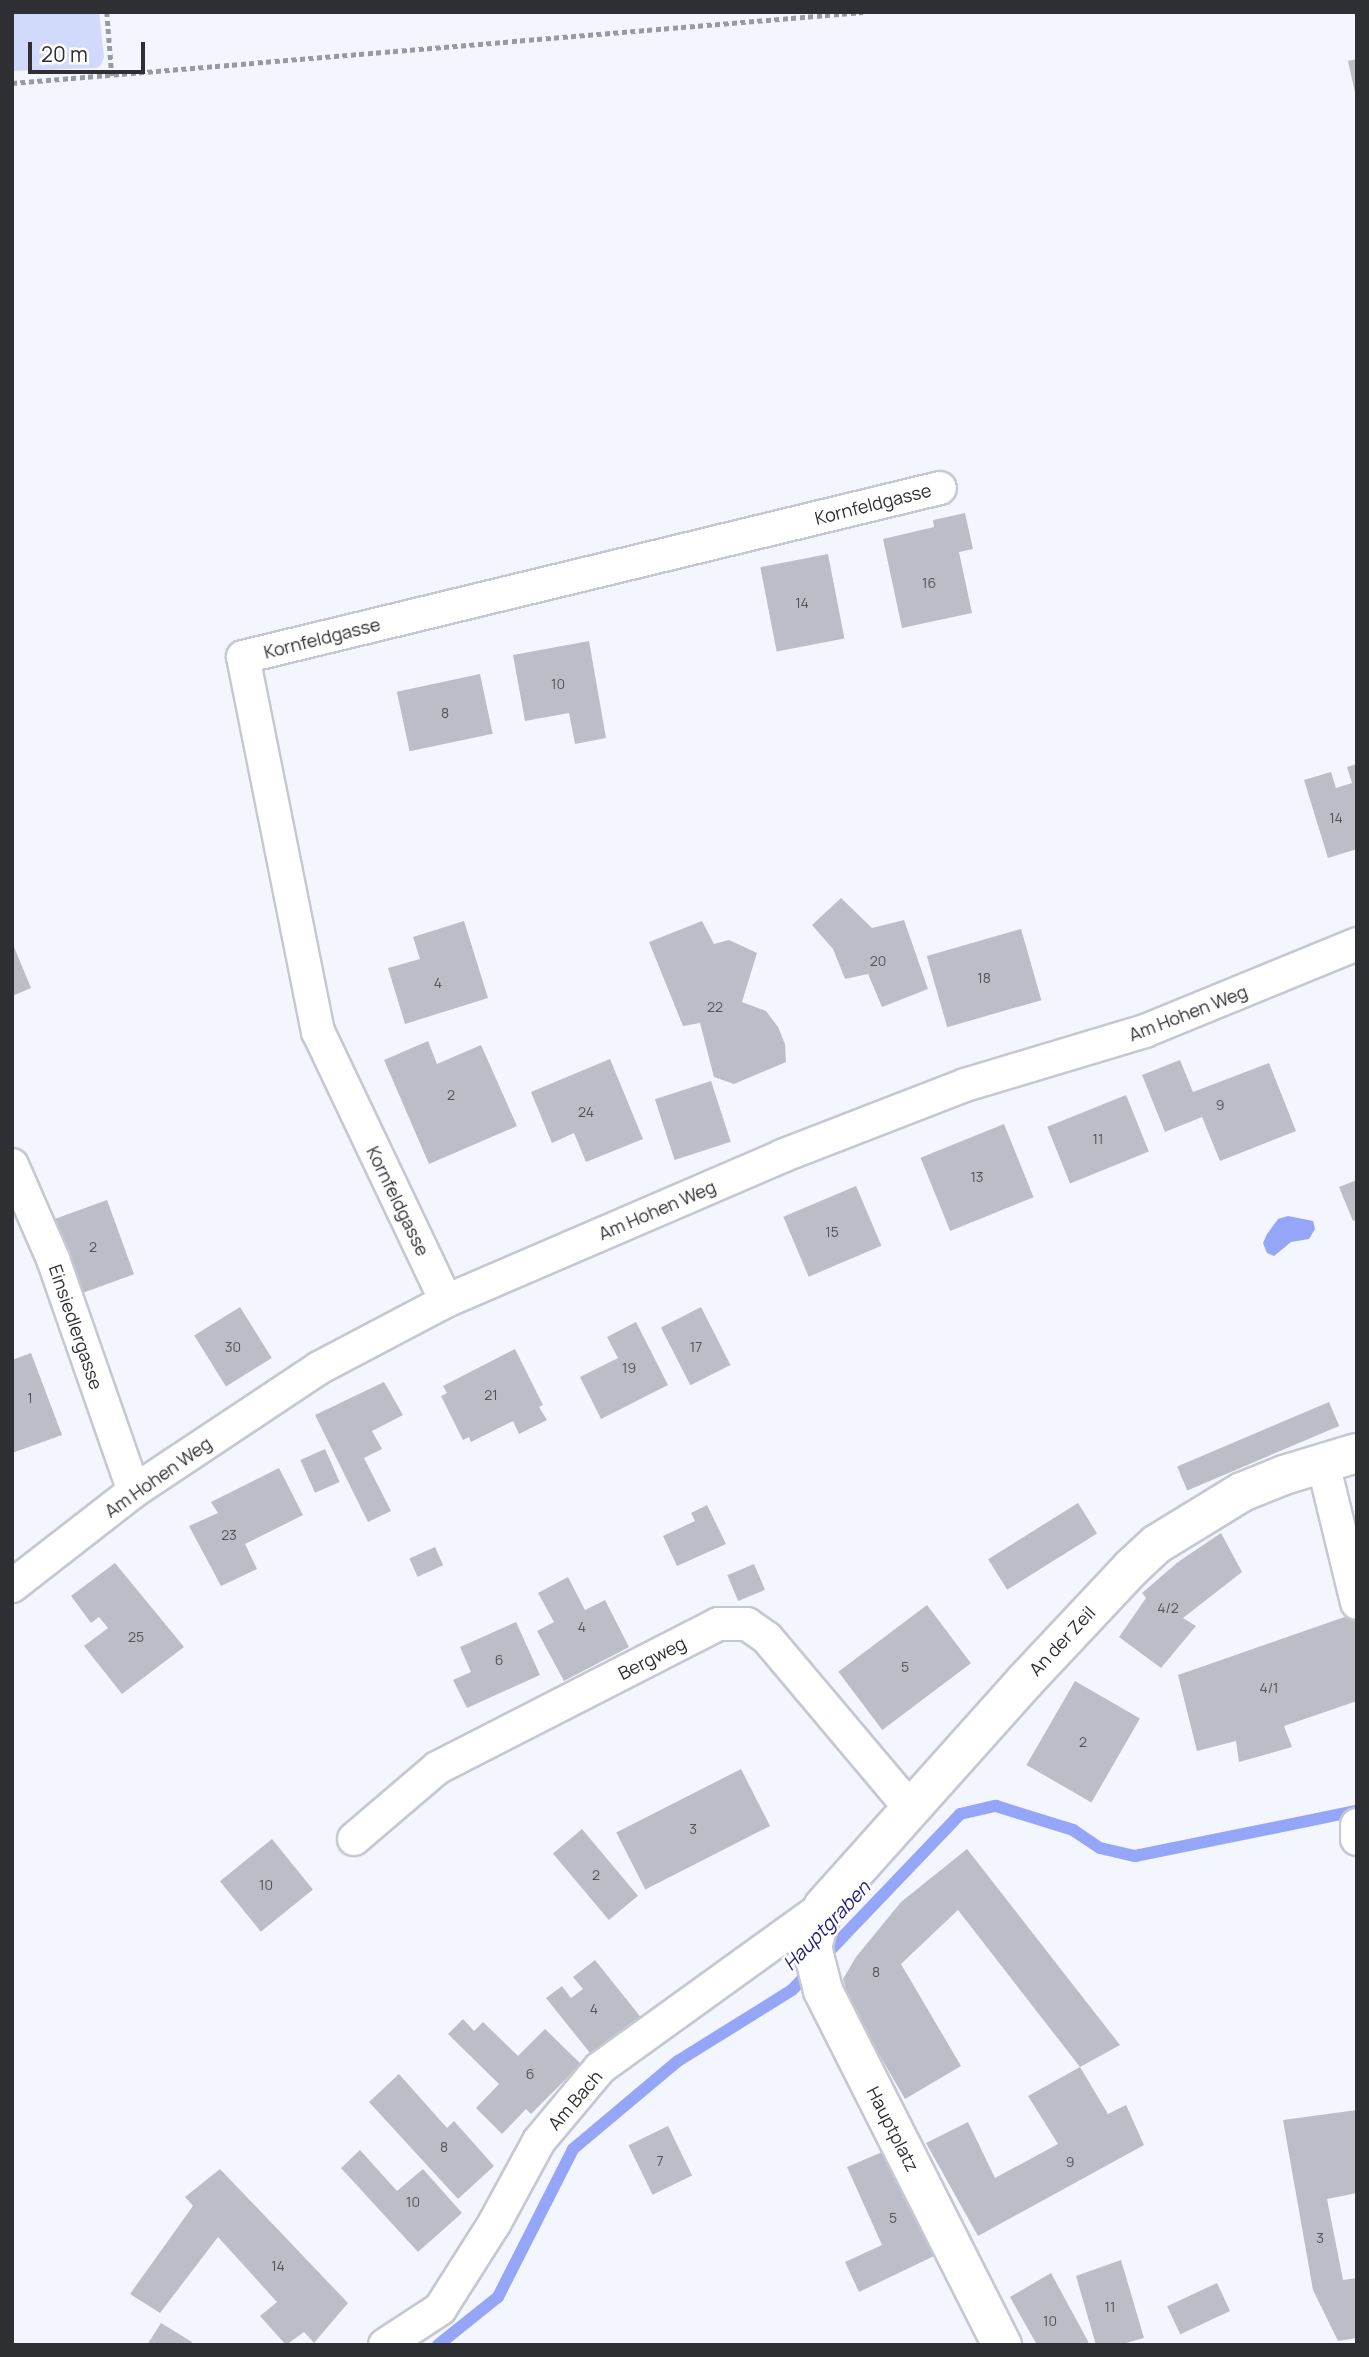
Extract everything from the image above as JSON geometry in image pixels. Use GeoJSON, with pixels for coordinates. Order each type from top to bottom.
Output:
{"type":"FeatureCollection","features":[{"type":"Feature","properties":{"kind":"street","name":"Kornfeldgasse"},"geometry":{"type":"LineString","coordinates":[[446,1301],[318,1032],[243,657],[940,488]]}},
{"type":"Feature","properties":{"kind":"street","name":"Am Hohen Weg"},"geometry":{"type":"LineString","coordinates":[[12,1586],[134,1491],[319,1368],[446,1301],[782,1156],[965,1085],[1145,1031],[1357,944]]}},
{"type":"Feature","properties":{"kind":"street","name":"Einsiedlergasse"},"geometry":{"type":"LineString","coordinates":[[12,1165],[52,1259],[134,1491]]}},
{"type":"Feature","properties":{"kind":"street"},"geometry":{"type":"LineString","coordinates":[[1340,1458],[1357,1603]]}},
{"type":"Feature","properties":{"kind":"street","name":"An der Zeil"},"geometry":{"type":"LineString","coordinates":[[823,1906],[1130,1568],[1157,1544],[1242,1492],[1340,1458]]}},
{"type":"Feature","properties":{"kind":"street","name":"Bergweg"},"geometry":{"type":"LineString","coordinates":[[354,1839],[437,1768],[718,1624],[747,1624],[766,1638],[911,1809]]}},
{"type":"Feature","properties":{"kind":"street"},"geometry":{"type":"LineString","coordinates":[[1356,1828],[1357,1839]]}},
{"type":"Feature","properties":{"kind":"street","name":"Hauptplatz"},"geometry":{"type":"LineString","coordinates":[[823,1906],[812,1947],[823,1990],[1002,2345]]}},
{"type":"Feature","properties":{"kind":"street","name":"Am Bach"},"geometry":{"type":"LineString","coordinates":[[385,2345],[440,2309],[494,2224],[539,2141],[600,2068],[823,1906]]}},
{"type":"Feature","properties":{"kind":"path"},"geometry":{"type":"LineString","coordinates":[[107,12],[112,76]]}},
{"type":"Feature","properties":{"kind":"path"},"geometry":{"type":"LineString","coordinates":[[12,83],[863,12]]}},
{"type":"Feature","properties":{"kind":"shaded area"},"geometry":{"type":"Polygon","coordinates":[[[12,12],[99,12],[104,57],[101,65],[97,68],[12,71],[12,12]]]}},
{"type":"Feature","properties":{"kind":"water"},"geometry":{"type":"Polygon","coordinates":[[[1288,1216],[1313,1221],[1315,1229],[1309,1239],[1291,1242],[1274,1256],[1267,1253],[1263,1243],[1267,1234],[1278,1219],[1288,1216]]]}},
{"type":"Feature","properties":{"kind":"building"},"geometry":{"type":"Polygon","coordinates":[[[1357,59],[1357,97],[1356,97],[1348,61],[1357,59]]]}},
{"type":"Feature","properties":{"kind":"building"},"geometry":{"type":"Polygon","coordinates":[[[965,513],[973,549],[959,552],[972,613],[902,628],[883,539],[934,527],[933,520],[965,513]]]}},
{"type":"Feature","properties":{"kind":"building"},"geometry":{"type":"Polygon","coordinates":[[[828,554],[844,638],[777,652],[760,567],[828,554]]]}},
{"type":"Feature","properties":{"kind":"building"},"geometry":{"type":"Polygon","coordinates":[[[589,641],[606,738],[575,744],[569,713],[525,721],[513,655],[589,641]]]}},
{"type":"Feature","properties":{"kind":"building"},"geometry":{"type":"Polygon","coordinates":[[[480,674],[493,734],[410,751],[397,692],[480,674]]]}},
{"type":"Feature","properties":{"kind":"building"},"geometry":{"type":"Polygon","coordinates":[[[1357,764],[1357,849],[1328,858],[1304,780],[1331,772],[1336,788],[1352,783],[1347,767],[1357,764]]]}},
{"type":"Feature","properties":{"kind":"building"},"geometry":{"type":"Polygon","coordinates":[[[841,898],[872,928],[904,920],[928,989],[882,1007],[868,974],[845,979],[833,949],[812,925],[841,898]]]}},
{"type":"Feature","properties":{"kind":"building"},"geometry":{"type":"Polygon","coordinates":[[[464,921],[488,998],[405,1024],[388,968],[420,959],[413,937],[464,921]]]}},
{"type":"Feature","properties":{"kind":"building"},"geometry":{"type":"Polygon","coordinates":[[[702,921],[714,944],[729,940],[757,953],[742,1002],[766,1011],[778,1027],[785,1044],[786,1062],[734,1084],[714,1077],[700,1023],[683,1026],[649,942],[702,921]]]}},
{"type":"Feature","properties":{"kind":"building"},"geometry":{"type":"Polygon","coordinates":[[[1021,929],[1041,1000],[947,1027],[927,956],[1021,929]]]}},
{"type":"Feature","properties":{"kind":"building"},"geometry":{"type":"Polygon","coordinates":[[[12,942],[31,988],[12,996],[12,942]]]}},
{"type":"Feature","properties":{"kind":"building"},"geometry":{"type":"Polygon","coordinates":[[[428,1041],[437,1064],[481,1045],[517,1126],[429,1164],[384,1060],[428,1041]]]}},
{"type":"Feature","properties":{"kind":"building"},"geometry":{"type":"Polygon","coordinates":[[[610,1059],[643,1139],[586,1162],[574,1133],[552,1143],[531,1092],[610,1059]]]}},
{"type":"Feature","properties":{"kind":"building"},"geometry":{"type":"Polygon","coordinates":[[[1180,1060],[1193,1092],[1269,1063],[1296,1131],[1220,1161],[1202,1117],[1165,1132],[1142,1075],[1180,1060]]]}},
{"type":"Feature","properties":{"kind":"building"},"geometry":{"type":"Polygon","coordinates":[[[711,1081],[731,1142],[675,1160],[655,1099],[711,1081]]]}},
{"type":"Feature","properties":{"kind":"building"},"geometry":{"type":"Polygon","coordinates":[[[1126,1095],[1149,1152],[1070,1183],[1047,1127],[1126,1095]]]}},
{"type":"Feature","properties":{"kind":"building"},"geometry":{"type":"Polygon","coordinates":[[[1004,1124],[1034,1197],[950,1231],[921,1158],[1004,1124]]]}},
{"type":"Feature","properties":{"kind":"building"},"geometry":{"type":"Polygon","coordinates":[[[1357,1180],[1357,1219],[1353,1221],[1339,1187],[1357,1180]]]}},
{"type":"Feature","properties":{"kind":"building"},"geometry":{"type":"Polygon","coordinates":[[[856,1186],[881,1246],[809,1277],[783,1217],[856,1186]]]}},
{"type":"Feature","properties":{"kind":"building"},"geometry":{"type":"Polygon","coordinates":[[[107,1200],[134,1274],[78,1295],[51,1221],[107,1200]]]}},
{"type":"Feature","properties":{"kind":"building"},"geometry":{"type":"Polygon","coordinates":[[[240,1307],[272,1358],[226,1386],[194,1336],[240,1307]]]}},
{"type":"Feature","properties":{"kind":"building"},"geometry":{"type":"Polygon","coordinates":[[[701,1307],[731,1365],[690,1385],[661,1327],[701,1307]]]}},
{"type":"Feature","properties":{"kind":"building"},"geometry":{"type":"Polygon","coordinates":[[[636,1322],[668,1385],[601,1419],[580,1377],[618,1358],[607,1337],[636,1322]]]}},
{"type":"Feature","properties":{"kind":"building"},"geometry":{"type":"Polygon","coordinates":[[[515,1349],[543,1405],[539,1407],[547,1420],[519,1434],[513,1421],[471,1442],[469,1437],[463,1440],[441,1396],[447,1393],[443,1386],[515,1349]]]}},
{"type":"Feature","properties":{"kind":"building"},"geometry":{"type":"Polygon","coordinates":[[[31,1353],[62,1435],[12,1453],[12,1360],[31,1353]]]}},
{"type":"Feature","properties":{"kind":"building"},"geometry":{"type":"Polygon","coordinates":[[[384,1382],[403,1415],[372,1431],[382,1449],[364,1458],[391,1511],[368,1522],[315,1415],[384,1382]]]}},
{"type":"Feature","properties":{"kind":"building"},"geometry":{"type":"Polygon","coordinates":[[[1329,1402],[1339,1426],[1187,1490],[1177,1466],[1329,1402]]]}},
{"type":"Feature","properties":{"kind":"building"},"geometry":{"type":"Polygon","coordinates":[[[325,1449],[340,1482],[315,1493],[300,1460],[325,1449]]]}},
{"type":"Feature","properties":{"kind":"building"},"geometry":{"type":"Polygon","coordinates":[[[279,1468],[303,1515],[245,1544],[257,1569],[221,1586],[189,1526],[218,1513],[211,1502],[279,1468]]]}},
{"type":"Feature","properties":{"kind":"building"},"geometry":{"type":"Polygon","coordinates":[[[1078,1503],[1097,1534],[1007,1590],[988,1559],[1078,1503]]]}},
{"type":"Feature","properties":{"kind":"building"},"geometry":{"type":"Polygon","coordinates":[[[707,1505],[726,1544],[677,1566],[663,1536],[695,1521],[691,1513],[707,1505]]]}},
{"type":"Feature","properties":{"kind":"building"},"geometry":{"type":"Polygon","coordinates":[[[1221,1533],[1242,1572],[1183,1618],[1196,1626],[1161,1668],[1119,1637],[1146,1598],[1142,1593],[1178,1562],[1221,1533]]]}},
{"type":"Feature","properties":{"kind":"building"},"geometry":{"type":"Polygon","coordinates":[[[435,1547],[443,1565],[418,1577],[409,1558],[435,1547]]]}},
{"type":"Feature","properties":{"kind":"building"},"geometry":{"type":"Polygon","coordinates":[[[115,1563],[184,1647],[122,1694],[84,1646],[108,1628],[99,1617],[91,1623],[71,1596],[115,1563]]]}},
{"type":"Feature","properties":{"kind":"building"},"geometry":{"type":"Polygon","coordinates":[[[754,1564],[765,1590],[738,1601],[727,1575],[754,1564]]]}},
{"type":"Feature","properties":{"kind":"building"},"geometry":{"type":"Polygon","coordinates":[[[568,1577],[585,1610],[605,1600],[629,1647],[564,1681],[537,1631],[554,1622],[538,1593],[568,1577]]]}},
{"type":"Feature","properties":{"kind":"building"},"geometry":{"type":"Polygon","coordinates":[[[927,1605],[971,1663],[882,1730],[838,1672],[927,1605]]]}},
{"type":"Feature","properties":{"kind":"building"},"geometry":{"type":"Polygon","coordinates":[[[1356,1613],[1357,1701],[1284,1726],[1292,1747],[1239,1762],[1236,1741],[1197,1751],[1178,1675],[1356,1613]]]}},
{"type":"Feature","properties":{"kind":"building"},"geometry":{"type":"Polygon","coordinates":[[[516,1622],[540,1675],[467,1708],[453,1680],[471,1672],[460,1647],[516,1622]]]}},
{"type":"Feature","properties":{"kind":"building"},"geometry":{"type":"Polygon","coordinates":[[[1075,1681],[1140,1718],[1091,1803],[1026,1765],[1075,1681]]]}},
{"type":"Feature","properties":{"kind":"building"},"geometry":{"type":"Polygon","coordinates":[[[741,1769],[770,1826],[645,1890],[616,1833],[741,1769]]]}},
{"type":"Feature","properties":{"kind":"building"},"geometry":{"type":"Polygon","coordinates":[[[582,1829],[638,1896],[609,1920],[553,1853],[582,1829]]]}},
{"type":"Feature","properties":{"kind":"building"},"geometry":{"type":"Polygon","coordinates":[[[272,1839],[313,1890],[261,1932],[220,1881],[272,1839]]]}},
{"type":"Feature","properties":{"kind":"building"},"geometry":{"type":"Polygon","coordinates":[[[967,1849],[1120,2045],[1080,2067],[958,1910],[901,1964],[961,2066],[905,2099],[851,2006],[843,1979],[856,1957],[901,1902],[967,1849]]]}},
{"type":"Feature","properties":{"kind":"building"},"geometry":{"type":"Polygon","coordinates":[[[595,1960],[643,2020],[594,2058],[546,1998],[562,1986],[571,1998],[583,1989],[573,1977],[595,1960]]]}},
{"type":"Feature","properties":{"kind":"building"},"geometry":{"type":"Polygon","coordinates":[[[463,2019],[474,2031],[483,2022],[518,2056],[545,2029],[581,2064],[531,2114],[526,2109],[502,2134],[476,2108],[499,2084],[448,2034],[463,2019]]]}},
{"type":"Feature","properties":{"kind":"building"},"geometry":{"type":"Polygon","coordinates":[[[1080,2067],[1108,2114],[1126,2105],[1144,2145],[978,2236],[926,2143],[968,2122],[995,2178],[1058,2144],[1028,2096],[1080,2067]]]}},
{"type":"Feature","properties":{"kind":"building"},"geometry":{"type":"Polygon","coordinates":[[[399,2074],[447,2128],[454,2121],[494,2166],[458,2199],[369,2102],[399,2074]]]}},
{"type":"Feature","properties":{"kind":"building"},"geometry":{"type":"Polygon","coordinates":[[[1357,2110],[1357,2193],[1327,2199],[1343,2280],[1357,2278],[1357,2338],[1338,2341],[1313,2290],[1283,2120],[1357,2110]]]}},
{"type":"Feature","properties":{"kind":"building"},"geometry":{"type":"Polygon","coordinates":[[[668,2126],[692,2175],[653,2195],[628,2145],[668,2126]]]}},
{"type":"Feature","properties":{"kind":"building"},"geometry":{"type":"Polygon","coordinates":[[[360,2150],[397,2191],[423,2169],[462,2213],[418,2252],[341,2168],[360,2150]]]}},
{"type":"Feature","properties":{"kind":"building"},"geometry":{"type":"Polygon","coordinates":[[[887,2150],[934,2256],[859,2292],[845,2262],[882,2245],[847,2167],[887,2150]]]}},
{"type":"Feature","properties":{"kind":"building"},"geometry":{"type":"Polygon","coordinates":[[[220,2169],[348,2303],[314,2343],[304,2332],[286,2345],[260,2316],[277,2302],[218,2237],[160,2313],[130,2294],[193,2206],[185,2197],[220,2169]]]}},
{"type":"Feature","properties":{"kind":"building"},"geometry":{"type":"Polygon","coordinates":[[[1121,2260],[1144,2338],[1119,2345],[1096,2345],[1076,2276],[1121,2260]]]}},
{"type":"Feature","properties":{"kind":"building"},"geometry":{"type":"Polygon","coordinates":[[[1051,2273],[1090,2345],[1037,2345],[1010,2297],[1051,2273]]]}},
{"type":"Feature","properties":{"kind":"building"},"geometry":{"type":"Polygon","coordinates":[[[1217,2283],[1230,2311],[1180,2334],[1167,2306],[1217,2283]]]}},
{"type":"Feature","properties":{"kind":"building"},"geometry":{"type":"Polygon","coordinates":[[[161,2323],[192,2342],[190,2345],[147,2345],[161,2323]]]}},
{"type":"Feature","properties":{"kind":"waterway","name":"Hauptgraben"},"geometry":{"type":"LineString","coordinates":[[438,2345],[498,2297],[573,2149],[678,2061],[792,1990],[960,1814],[996,1806],[1073,1830],[1100,1848],[1135,1856],[1357,1811]]}}]}
